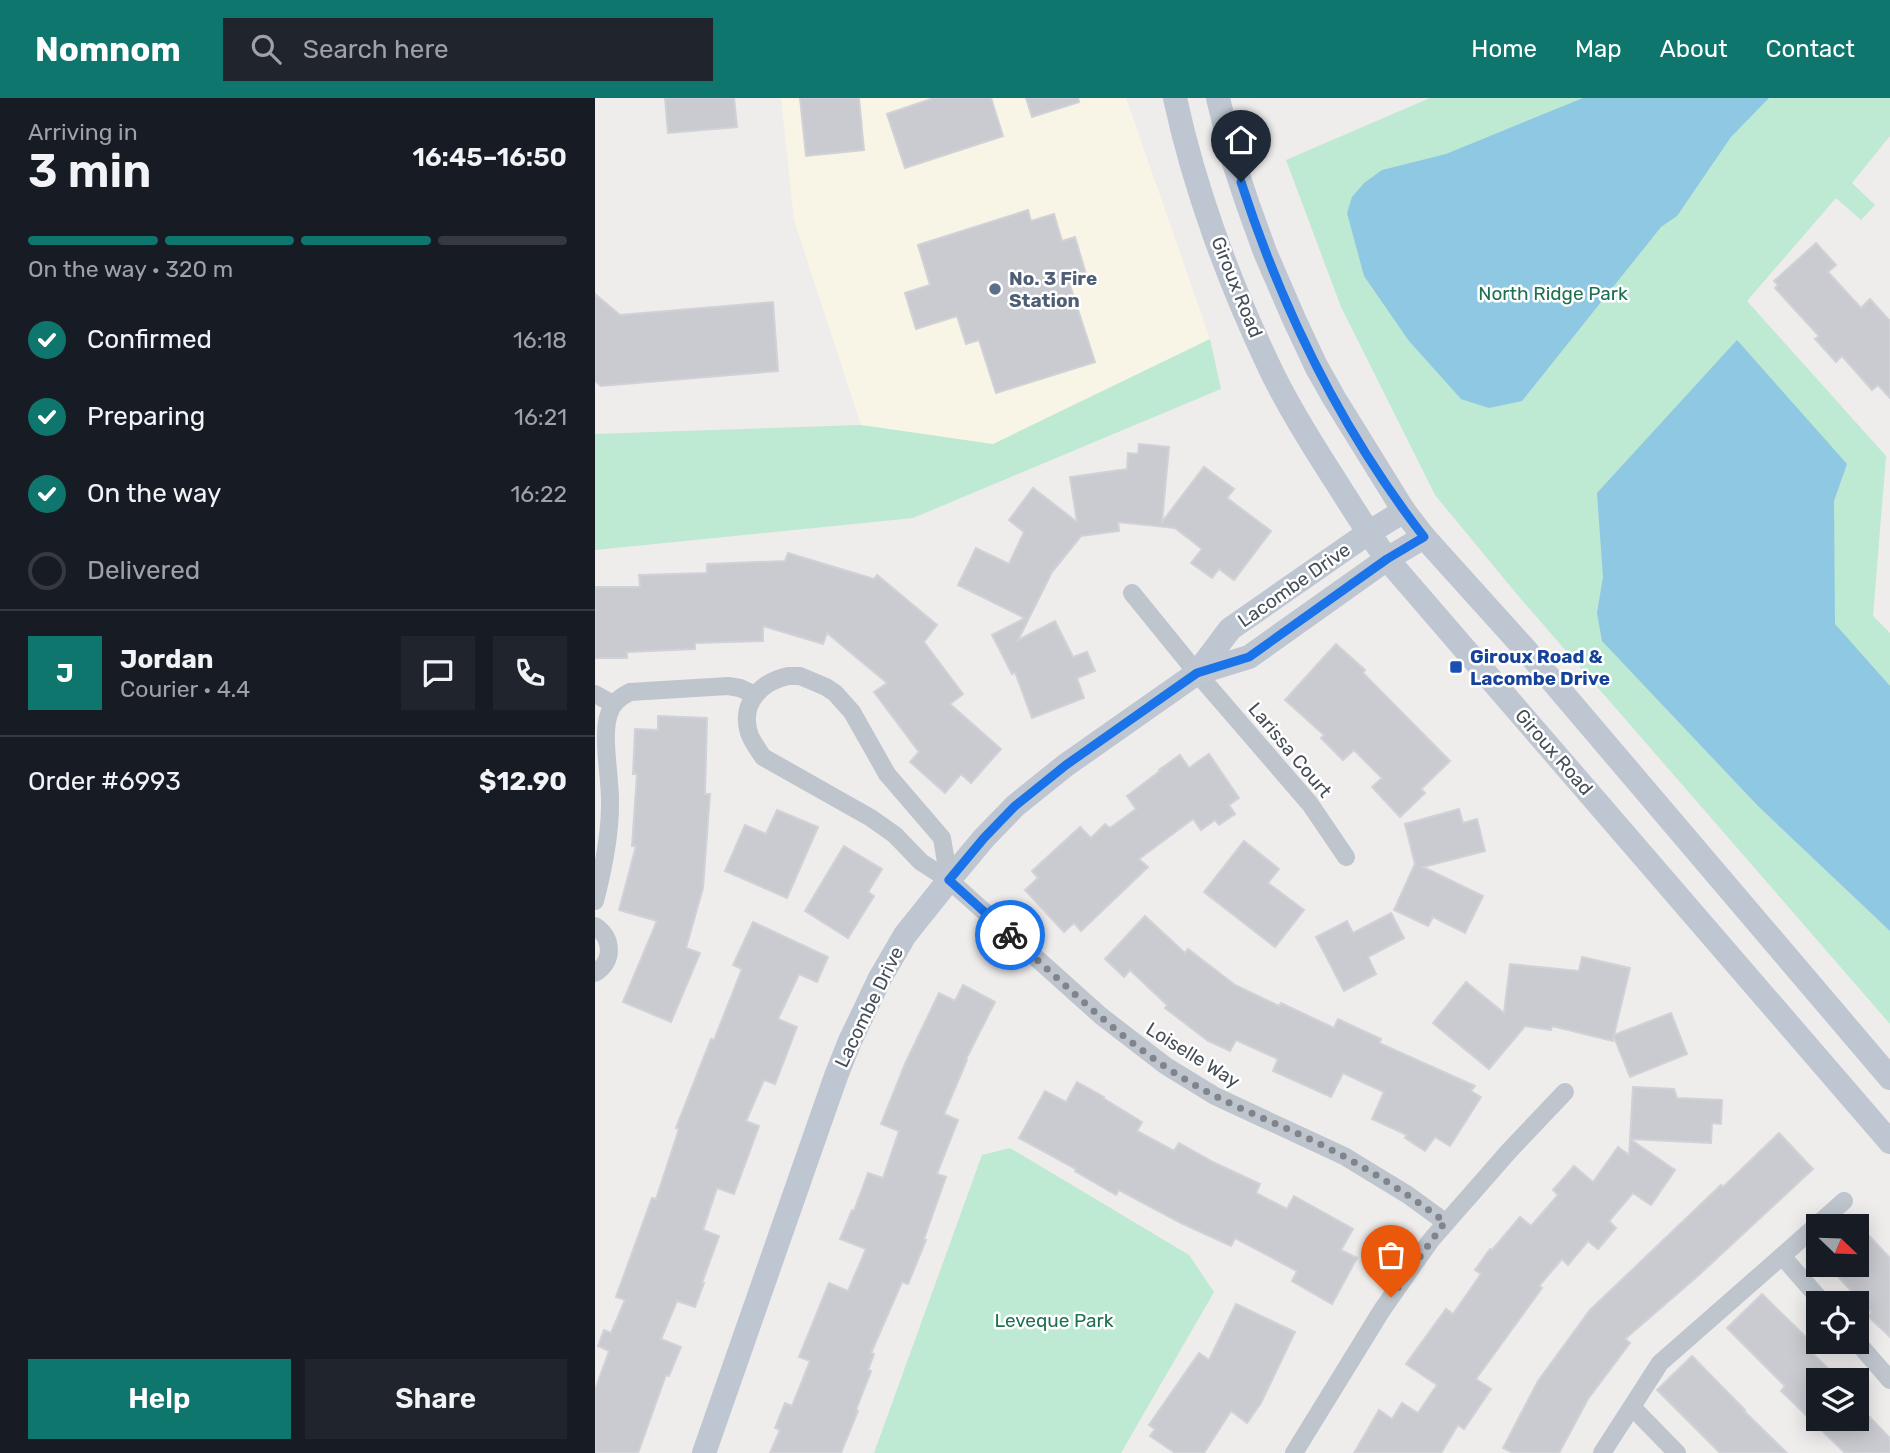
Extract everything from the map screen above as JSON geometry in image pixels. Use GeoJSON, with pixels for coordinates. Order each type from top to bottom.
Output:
{"type":"FeatureCollection","features":[{"type":"Feature","properties":{"kind":"main road","name":"Giroux Road"},"geometry":{"type":"LineString","coordinates":[[1175,98],[1195,178],[1227,268],[1267,363],[1303,428],[1368,533],[1387,559],[1890,1142]]}},
{"type":"Feature","properties":{"kind":"main road","name":"Giroux Road"},"geometry":{"type":"LineString","coordinates":[[1218,98],[1233,160],[1248,205],[1265,253],[1294,319],[1334,398],[1404,511],[1890,1078]]}},
{"type":"Feature","properties":{"kind":"main road","name":"Lacombe Drive"},"geometry":{"type":"LineString","coordinates":[[1197,673],[1230,629],[1404,511]]}},
{"type":"Feature","properties":{"kind":"main road","name":"Lacombe Drive"},"geometry":{"type":"LineString","coordinates":[[703,1453],[836,1076],[880,978],[905,935],[984,838],[1015,806],[1066,765],[1197,673],[1249,657],[1387,559],[1424,537]]}},
{"type":"Feature","properties":{"kind":"street"},"geometry":{"type":"LineString","coordinates":[[1132,593],[1197,673]]}},
{"type":"Feature","properties":{"kind":"street","name":"Larissa Court"},"geometry":{"type":"LineString","coordinates":[[1197,673],[1310,804],[1346,857]]}},
{"type":"Feature","properties":{"kind":"street"},"geometry":{"type":"LineString","coordinates":[[595,901],[609,826],[606,729],[613,704],[630,692],[728,686],[755,695],[767,683],[788,676],[800,676],[814,681],[835,693],[852,712],[887,774],[942,838],[949,880]]}},
{"type":"Feature","properties":{"kind":"street"},"geometry":{"type":"LineString","coordinates":[[595,694],[613,704]]}},
{"type":"Feature","properties":{"kind":"street","name":"Loiselle Way"},"geometry":{"type":"LineString","coordinates":[[755,695],[747,718],[748,730],[763,757],[884,826],[921,862],[949,880],[1101,1016],[1165,1066],[1215,1096],[1344,1156],[1408,1195],[1445,1222]]}},
{"type":"Feature","properties":{"kind":"street"},"geometry":{"type":"LineString","coordinates":[[595,926],[603,932],[610,948],[605,965],[595,973]]}},
{"type":"Feature","properties":{"kind":"street"},"geometry":{"type":"LineString","coordinates":[[1294,1453],[1382,1310],[1445,1222],[1565,1092]]}},
{"type":"Feature","properties":{"kind":"street"},"geometry":{"type":"LineString","coordinates":[[1602,1453],[1660,1363],[1844,1201]]}},
{"type":"Feature","properties":{"kind":"street"},"geometry":{"type":"LineString","coordinates":[[1782,1256],[1813,1291]]}},
{"type":"Feature","properties":{"kind":"street"},"geometry":{"type":"LineString","coordinates":[[1867,1354],[1890,1380]]}},
{"type":"Feature","properties":{"kind":"street"},"geometry":{"type":"LineString","coordinates":[[1632,1407],[1677,1453]]}},
{"type":"Feature","properties":{"kind":"shaded area"},"geometry":{"type":"Polygon","coordinates":[[[781,98],[1126,98],[1210,339],[993,445],[861,425],[794,220],[781,98]]]}},
{"type":"Feature","properties":{"kind":"green space","name":"North Ridge Park"},"geometry":{"type":"Polygon","coordinates":[[[1430,98],[1890,98],[1890,136],[1852,183],[1875,205],[1861,220],[1836,198],[1747,301],[1886,456],[1873,616],[1890,633],[1890,1024],[1520,598],[1435,495],[1341,307],[1286,160],[1430,98]]]}},
{"type":"Feature","properties":{"kind":"green space"},"geometry":{"type":"Polygon","coordinates":[[[1210,339],[1221,389],[913,518],[595,550],[595,434],[861,425],[993,444],[1210,339]]]}},
{"type":"Feature","properties":{"kind":"green space","name":"Leveque Park"},"geometry":{"type":"Polygon","coordinates":[[[1010,1148],[1189,1255],[1214,1292],[1121,1453],[874,1453],[982,1155],[1010,1148]]]}},
{"type":"Feature","properties":{"kind":"water"},"geometry":{"type":"Polygon","coordinates":[[[1583,98],[1769,98],[1731,137],[1677,216],[1661,227],[1522,401],[1489,408],[1461,399],[1409,341],[1364,276],[1347,213],[1352,197],[1364,183],[1382,170],[1446,154],[1583,98]]]}},
{"type":"Feature","properties":{"kind":"water"},"geometry":{"type":"Polygon","coordinates":[[[1737,340],[1847,464],[1834,501],[1835,624],[1890,686],[1890,931],[1758,806],[1602,641],[1597,613],[1603,577],[1597,493],[1737,340]]]}},
{"type":"Feature","properties":{"kind":"building"},"geometry":{"type":"Polygon","coordinates":[[[665,98],[734,98],[737,127],[668,133],[665,98]]]}},
{"type":"Feature","properties":{"kind":"building"},"geometry":{"type":"Polygon","coordinates":[[[800,98],[859,98],[864,150],[806,156],[800,98]]]}},
{"type":"Feature","properties":{"kind":"building"},"geometry":{"type":"Polygon","coordinates":[[[934,98],[991,98],[1003,136],[905,168],[887,114],[934,98]]]}},
{"type":"Feature","properties":{"kind":"building"},"geometry":{"type":"Polygon","coordinates":[[[1026,98],[1078,98],[1079,102],[1032,117],[1026,98]]]}},
{"type":"Feature","properties":{"kind":"building","name":"No. 3 Fire Station"},"geometry":{"type":"Polygon","coordinates":[[[1028,210],[1031,221],[1054,214],[1062,241],[1075,237],[1086,274],[1068,279],[1095,362],[996,393],[979,340],[966,344],[957,316],[916,329],[905,293],[930,285],[918,245],[1028,210]]]}},
{"type":"Feature","properties":{"kind":"building"},"geometry":{"type":"Polygon","coordinates":[[[1816,243],[1836,265],[1828,272],[1861,308],[1870,299],[1890,321],[1890,398],[1878,385],[1872,390],[1842,356],[1836,362],[1815,339],[1819,336],[1775,288],[1778,285],[1774,281],[1816,243]]]}},
{"type":"Feature","properties":{"kind":"building"},"geometry":{"type":"Polygon","coordinates":[[[595,294],[620,315],[773,302],[778,371],[601,386],[595,381],[595,294]]]}},
{"type":"Feature","properties":{"kind":"building"},"geometry":{"type":"Polygon","coordinates":[[[1139,444],[1169,447],[1162,522],[1204,467],[1234,489],[1227,498],[1271,531],[1234,580],[1219,569],[1212,578],[1191,563],[1202,549],[1175,528],[1118,522],[1119,531],[1081,536],[1052,572],[1018,640],[1055,621],[1073,657],[1087,652],[1095,671],[1077,678],[1084,698],[1032,718],[1015,672],[1012,674],[992,635],[1025,618],[958,585],[976,548],[1009,564],[1024,532],[1009,520],[1033,488],[1077,522],[1070,477],[1127,469],[1128,453],[1138,454],[1139,444]]]}},
{"type":"Feature","properties":{"kind":"building"},"geometry":{"type":"Polygon","coordinates":[[[788,553],[874,579],[877,575],[937,625],[924,642],[963,694],[950,704],[1001,749],[971,783],[961,774],[945,793],[910,762],[919,752],[874,692],[887,683],[827,633],[823,644],[763,626],[763,641],[695,643],[695,649],[627,652],[627,658],[595,658],[595,587],[640,587],[639,575],[707,573],[707,564],[785,561],[788,553]]]}},
{"type":"Feature","properties":{"kind":"building"},"geometry":{"type":"Polygon","coordinates":[[[1336,644],[1365,670],[1363,673],[1450,761],[1421,789],[1425,793],[1400,817],[1372,787],[1382,778],[1354,750],[1343,760],[1321,738],[1324,735],[1285,700],[1336,644]]]}},
{"type":"Feature","properties":{"kind":"building"},"geometry":{"type":"Polygon","coordinates":[[[658,716],[707,718],[705,794],[710,794],[703,888],[686,948],[700,953],[671,1022],[623,1002],[657,921],[619,910],[636,846],[632,846],[637,774],[633,774],[635,729],[658,730],[658,716]]]}},
{"type":"Feature","properties":{"kind":"building"},"geometry":{"type":"Polygon","coordinates":[[[1209,754],[1239,798],[1229,805],[1235,814],[1219,825],[1215,820],[1201,830],[1193,819],[1139,859],[1148,867],[1081,931],[1074,923],[1064,932],[1025,890],[1038,878],[1032,871],[1080,827],[1091,838],[1105,824],[1110,828],[1136,809],[1127,796],[1180,755],[1189,768],[1209,754]]]}},
{"type":"Feature","properties":{"kind":"building"},"geometry":{"type":"Polygon","coordinates":[[[1459,809],[1463,823],[1477,819],[1485,851],[1423,867],[1483,896],[1465,933],[1433,917],[1428,926],[1394,910],[1415,864],[1405,824],[1459,809]]]}},
{"type":"Feature","properties":{"kind":"building"},"geometry":{"type":"Polygon","coordinates":[[[777,810],[818,827],[787,898],[725,871],[745,825],[766,834],[777,810]]]}},
{"type":"Feature","properties":{"kind":"building"},"geometry":{"type":"Polygon","coordinates":[[[1244,841],[1279,869],[1268,883],[1304,910],[1275,947],[1204,892],[1244,841]]]}},
{"type":"Feature","properties":{"kind":"building"},"geometry":{"type":"Polygon","coordinates":[[[844,846],[882,869],[868,892],[874,896],[848,938],[805,911],[844,846]]]}},
{"type":"Feature","properties":{"kind":"building"},"geometry":{"type":"Polygon","coordinates":[[[1391,913],[1404,938],[1368,957],[1376,974],[1344,991],[1316,937],[1347,921],[1353,933],[1391,913]]]}},
{"type":"Feature","properties":{"kind":"building"},"geometry":{"type":"Polygon","coordinates":[[[1145,916],[1185,953],[1188,949],[1235,985],[1334,1028],[1338,1019],[1381,1039],[1379,1043],[1475,1086],[1471,1091],[1481,1097],[1450,1146],[1435,1137],[1425,1151],[1405,1138],[1407,1135],[1372,1119],[1384,1092],[1343,1073],[1331,1097],[1273,1071],[1278,1059],[1236,1040],[1230,1051],[1208,1041],[1165,1008],[1167,1005],[1130,970],[1124,977],[1105,959],[1145,916]]]}},
{"type":"Feature","properties":{"kind":"building"},"geometry":{"type":"Polygon","coordinates":[[[753,922],[828,957],[817,982],[799,974],[778,1019],[797,1027],[775,1084],[764,1080],[746,1121],[759,1126],[734,1194],[717,1188],[703,1230],[719,1236],[695,1307],[677,1301],[661,1339],[681,1347],[669,1376],[666,1375],[638,1453],[595,1453],[595,1390],[609,1351],[598,1346],[604,1330],[611,1333],[625,1300],[616,1297],[652,1198],[656,1199],[679,1129],[676,1128],[742,969],[733,965],[753,922]]]}},
{"type":"Feature","properties":{"kind":"building"},"geometry":{"type":"Polygon","coordinates":[[[1582,957],[1630,968],[1614,1035],[1671,1013],[1687,1054],[1630,1077],[1614,1037],[1613,1041],[1552,1026],[1551,1030],[1525,1026],[1489,1069],[1433,1023],[1466,982],[1504,1013],[1510,964],[1579,971],[1582,957]]]}},
{"type":"Feature","properties":{"kind":"building"},"geometry":{"type":"Polygon","coordinates":[[[963,985],[995,1002],[966,1059],[944,1114],[958,1120],[937,1174],[946,1177],[924,1239],[926,1240],[908,1284],[902,1282],[871,1353],[874,1354],[868,1370],[871,1371],[841,1453],[770,1453],[780,1430],[775,1428],[785,1403],[792,1406],[810,1361],[799,1357],[829,1283],[848,1291],[866,1249],[840,1239],[868,1173],[883,1178],[899,1131],[881,1124],[905,1064],[939,993],[955,1001],[963,985]]]}},
{"type":"Feature","properties":{"kind":"building"},"geometry":{"type":"Polygon","coordinates":[[[1077,1082],[1142,1122],[1137,1131],[1174,1151],[1179,1143],[1260,1184],[1256,1193],[1287,1209],[1294,1196],[1353,1229],[1341,1250],[1357,1258],[1332,1304],[1292,1281],[1297,1271],[1235,1238],[1231,1246],[1119,1190],[1116,1195],[1075,1171],[1076,1169],[1019,1138],[1045,1091],[1066,1102],[1077,1082]]]}},
{"type":"Feature","properties":{"kind":"building"},"geometry":{"type":"Polygon","coordinates":[[[1633,1087],[1674,1089],[1677,1098],[1722,1100],[1721,1124],[1712,1123],[1711,1143],[1630,1139],[1633,1087]]]}},
{"type":"Feature","properties":{"kind":"building"},"geometry":{"type":"Polygon","coordinates":[[[1779,1133],[1813,1169],[1625,1339],[1630,1343],[1588,1399],[1559,1453],[1513,1453],[1503,1448],[1538,1381],[1590,1310],[1779,1133]]]}},
{"type":"Feature","properties":{"kind":"building"},"geometry":{"type":"Polygon","coordinates":[[[1630,1139],[1675,1170],[1651,1205],[1633,1193],[1609,1221],[1616,1228],[1598,1249],[1588,1241],[1568,1265],[1562,1259],[1539,1286],[1542,1288],[1476,1379],[1491,1389],[1464,1429],[1458,1425],[1441,1453],[1354,1453],[1379,1410],[1392,1419],[1402,1403],[1418,1413],[1437,1385],[1406,1364],[1446,1309],[1453,1314],[1481,1274],[1475,1270],[1490,1249],[1492,1250],[1520,1217],[1531,1226],[1558,1195],[1553,1190],[1574,1166],[1593,1182],[1618,1147],[1629,1155],[1630,1139]]]}},
{"type":"Feature","properties":{"kind":"building"},"geometry":{"type":"Polygon","coordinates":[[[1869,1236],[1890,1258],[1890,1337],[1869,1317],[1872,1313],[1869,1310],[1869,1291],[1851,1291],[1839,1278],[1869,1278],[1869,1236]]]}},
{"type":"Feature","properties":{"kind":"building"},"geometry":{"type":"Polygon","coordinates":[[[1762,1294],[1806,1337],[1806,1354],[1813,1354],[1828,1368],[1806,1368],[1806,1415],[1781,1391],[1785,1386],[1727,1328],[1762,1294]]]}},
{"type":"Feature","properties":{"kind":"building"},"geometry":{"type":"Polygon","coordinates":[[[1236,1304],[1295,1332],[1261,1403],[1247,1423],[1231,1411],[1204,1453],[1175,1453],[1150,1436],[1155,1429],[1149,1425],[1199,1353],[1209,1360],[1236,1304]]]}},
{"type":"Feature","properties":{"kind":"building"},"geometry":{"type":"Polygon","coordinates":[[[1692,1356],[1787,1453],[1720,1453],[1657,1390],[1692,1356]]]}},
{"type":"Feature","properties":{"kind":"building"},"geometry":{"type":"Polygon","coordinates":[[[1869,1416],[1890,1438],[1890,1453],[1845,1453],[1822,1431],[1869,1431],[1869,1416]]]}},
{"type":"Feature","properties":{"kind":"way so far"},"geometry":{"type":"LineString","coordinates":[[1010,935],[1125,1036],[1189,1082],[1326,1146],[1408,1195],[1445,1222],[1391,1297]]}},
{"type":"Feature","properties":{"kind":"place","name":"No. 3 Fire Station"},"geometry":{"type":"Point","coordinates":[995,289]}},
{"type":"Feature","properties":{"kind":"place","name":"Giroux Road & Lacombe Drive"},"geometry":{"type":"Point","coordinates":[1456,667]}},
{"type":"Feature","properties":{"kind":"route"},"geometry":{"type":"LineString","coordinates":[[1010,935],[949,880],[1015,806],[1066,765],[1197,673],[1249,657],[1387,559],[1424,537],[1355,435],[1316,366],[1265,253],[1241,182]]}}]}
